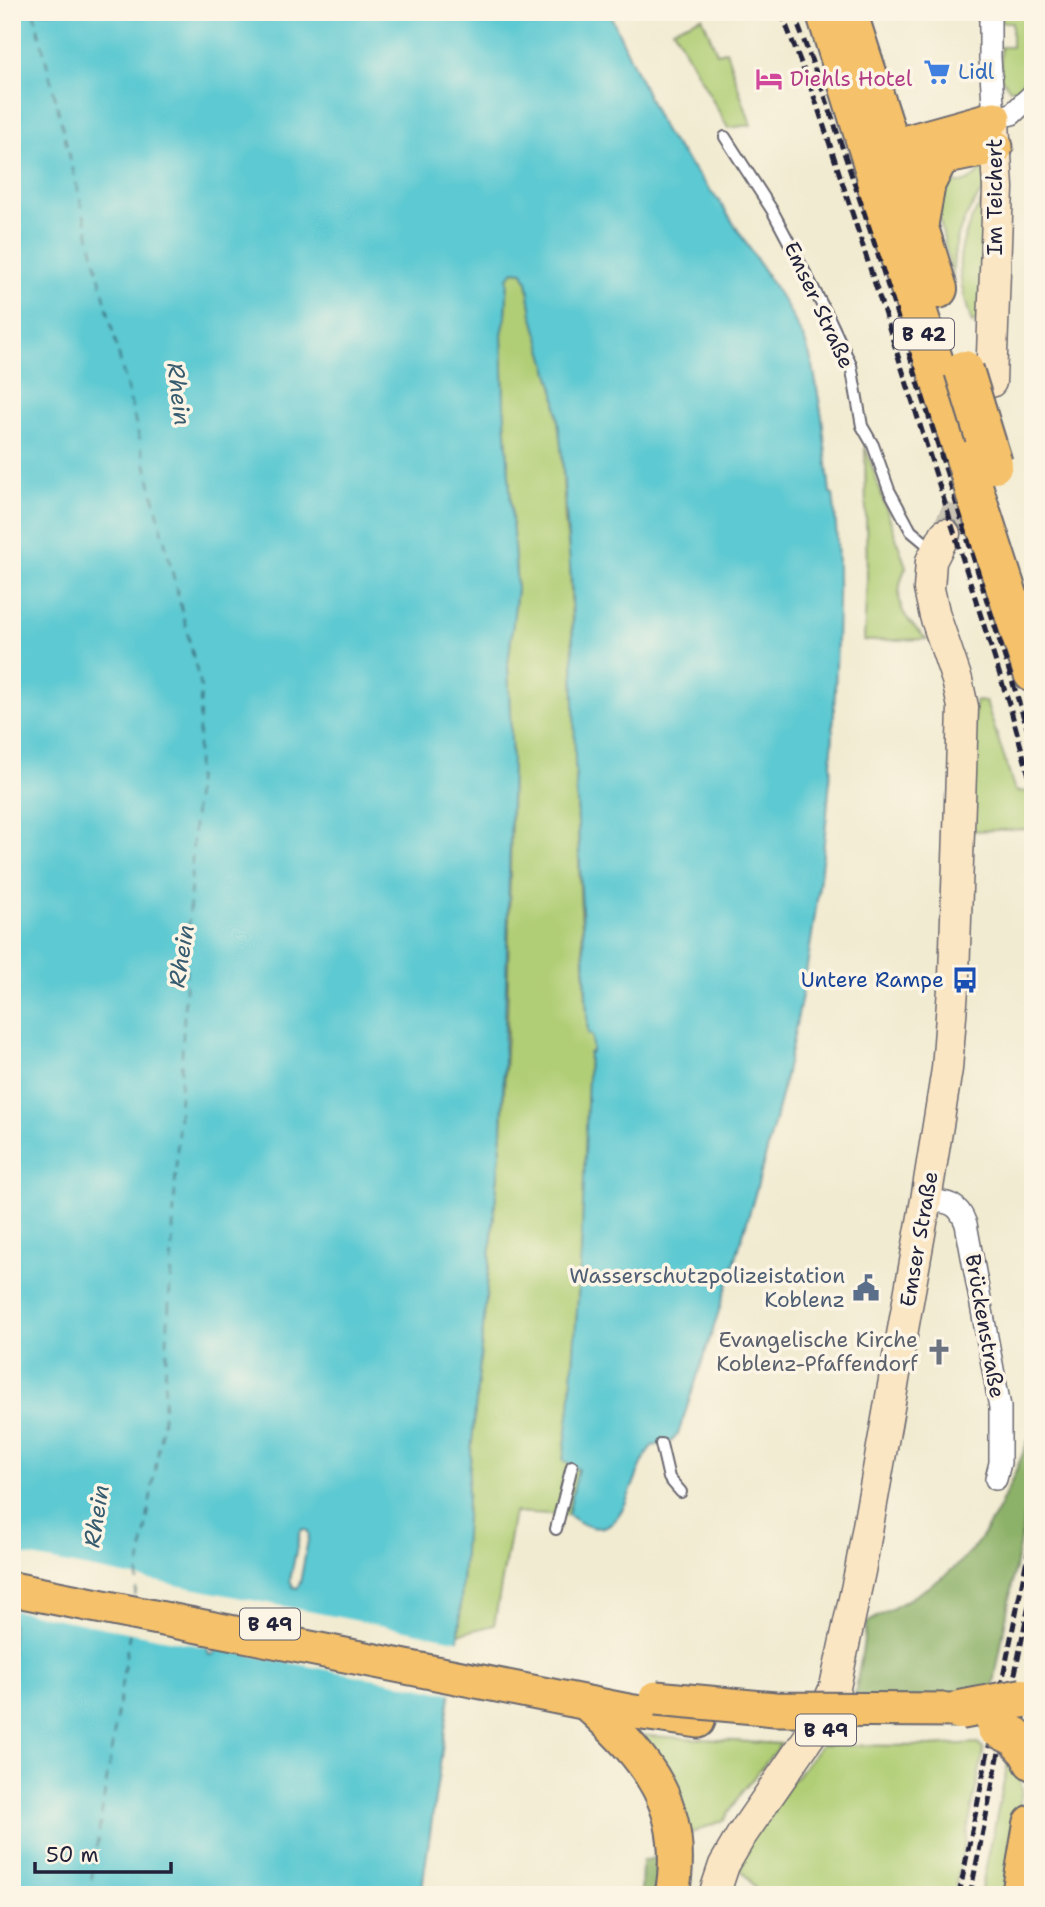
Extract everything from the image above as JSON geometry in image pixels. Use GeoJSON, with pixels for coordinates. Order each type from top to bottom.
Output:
{"type":"FeatureCollection","features":[{"type":"Feature","properties":{"kind":"highway","name":"B 42"},"geometry":{"type":"LineString","coordinates":[[880,156],[918,225],[977,376],[977,499],[1033,673]]}},
{"type":"Feature","properties":{"kind":"highway","name":"B 42"},"geometry":{"type":"LineString","coordinates":[[880,156],[979,463],[1033,593]]}},
{"type":"Feature","properties":{"kind":"highway","name":"B 42"},"geometry":{"type":"LineString","coordinates":[[918,225],[926,183],[938,159]]}},
{"type":"Feature","properties":{"kind":"highway","name":"B 49"},"geometry":{"type":"LineString","coordinates":[[960,1710],[1022,1720]]}},
{"type":"Feature","properties":{"kind":"highway"},"geometry":{"type":"LineString","coordinates":[[1021,1895],[1033,1824]]}},
{"type":"Feature","properties":{"kind":"main road","name":"B 42"},"geometry":{"type":"LineString","coordinates":[[823,12],[880,156]]}},
{"type":"Feature","properties":{"kind":"main road","name":"B 42"},"geometry":{"type":"LineString","coordinates":[[850,12],[880,156]]}},
{"type":"Feature","properties":{"kind":"main road"},"geometry":{"type":"LineString","coordinates":[[880,156],[995,133]]}},
{"type":"Feature","properties":{"kind":"main road"},"geometry":{"type":"LineString","coordinates":[[880,156],[938,159],[995,133]]}},
{"type":"Feature","properties":{"kind":"main road","name":"B 49"},"geometry":{"type":"LineString","coordinates":[[12,1574],[527,1682],[584,1702],[648,1715],[823,1730],[1022,1720]]}},
{"type":"Feature","properties":{"kind":"main road","name":"B 49"},"geometry":{"type":"LineString","coordinates":[[12,1589],[527,1682],[775,1709],[960,1710]]}},
{"type":"Feature","properties":{"kind":"main road","name":"B 49"},"geometry":{"type":"LineString","coordinates":[[584,1702],[620,1733],[644,1762],[659,1788],[669,1810],[674,1835],[674,1882]]}},
{"type":"Feature","properties":{"kind":"street","name":"Im Teichert"},"geometry":{"type":"LineString","coordinates":[[977,376],[998,188],[990,12]]}},
{"type":"Feature","properties":{"kind":"street"},"geometry":{"type":"LineString","coordinates":[[995,133],[1033,94]]}},
{"type":"Feature","properties":{"kind":"street","name":"Emser Straße"},"geometry":{"type":"LineString","coordinates":[[713,1895],[724,1865],[741,1836],[820,1721],[835,1687],[860,1571],[926,1200],[947,1069],[954,976],[963,706],[929,589],[929,571],[940,542]]}},
{"type":"Feature","properties":{"kind":"street","name":"Brückenstraße"},"geometry":{"type":"LineString","coordinates":[[926,1200],[953,1205],[961,1212],[967,1224],[1000,1407],[1000,1463],[996,1479]]}},
{"type":"Feature","properties":{"kind":"lane","name":"Emser Straße"},"geometry":{"type":"LineString","coordinates":[[725,137],[793,248],[851,365],[862,426],[873,445],[889,490],[911,531],[940,542]]}},
{"type":"Feature","properties":{"kind":"lane"},"geometry":{"type":"LineString","coordinates":[[661,1444],[669,1478],[681,1492]]}},
{"type":"Feature","properties":{"kind":"lane"},"geometry":{"type":"LineString","coordinates":[[556,1529],[572,1466]]}},
{"type":"Feature","properties":{"kind":"green space"},"geometry":{"type":"Polygon","coordinates":[[[1001,12],[1033,12],[1034,46],[1031,70],[1020,87],[1010,89],[1001,78],[1001,47],[1012,47],[1012,22],[1001,22],[1001,12]]]}},
{"type":"Feature","properties":{"kind":"green space"},"geometry":{"type":"Polygon","coordinates":[[[702,17],[717,53],[726,51],[751,125],[728,128],[673,29],[702,17]]]}},
{"type":"Feature","properties":{"kind":"green space"},"geometry":{"type":"Polygon","coordinates":[[[984,168],[988,185],[971,207],[960,230],[954,254],[953,282],[937,207],[938,177],[963,183],[984,168]]]}},
{"type":"Feature","properties":{"kind":"green space"},"geometry":{"type":"Polygon","coordinates":[[[981,202],[980,315],[978,320],[972,323],[960,275],[960,261],[966,234],[981,202]]]}},
{"type":"Feature","properties":{"kind":"green space"},"geometry":{"type":"Polygon","coordinates":[[[514,271],[523,272],[527,281],[532,314],[555,393],[570,559],[580,893],[588,1034],[592,1034],[581,1255],[570,1408],[563,1461],[578,1469],[568,1515],[514,1512],[494,1625],[459,1634],[468,1483],[502,1133],[507,1032],[512,763],[508,664],[517,589],[504,404],[502,334],[508,277],[514,271]]]}},
{"type":"Feature","properties":{"kind":"green space"},"geometry":{"type":"Polygon","coordinates":[[[865,446],[906,567],[899,589],[901,607],[911,623],[927,639],[864,641],[867,580],[865,446]]]}},
{"type":"Feature","properties":{"kind":"green space"},"geometry":{"type":"Polygon","coordinates":[[[975,701],[986,702],[1015,791],[1030,792],[1033,829],[968,831],[975,701]]]}},
{"type":"Feature","properties":{"kind":"green space"},"geometry":{"type":"Polygon","coordinates":[[[1030,1436],[1033,1437],[1033,1470],[992,1695],[854,1700],[867,1623],[934,1583],[968,1554],[980,1540],[1000,1506],[1030,1436]]]}},
{"type":"Feature","properties":{"kind":"green space"},"geometry":{"type":"Polygon","coordinates":[[[636,1735],[781,1744],[741,1793],[724,1820],[689,1834],[636,1735]]]}},
{"type":"Feature","properties":{"kind":"green space"},"geometry":{"type":"Polygon","coordinates":[[[977,1743],[984,1749],[954,1895],[760,1895],[741,1869],[745,1842],[821,1745],[929,1746],[977,1743]]]}},
{"type":"Feature","properties":{"kind":"green space"},"geometry":{"type":"Polygon","coordinates":[[[1010,1753],[1020,1772],[1022,1790],[1005,1895],[980,1895],[1010,1753]]]}},
{"type":"Feature","properties":{"kind":"green space"},"geometry":{"type":"Polygon","coordinates":[[[658,1857],[660,1870],[656,1895],[641,1895],[642,1861],[658,1857]]]}},
{"type":"Feature","properties":{"kind":"water","name":"Rhein"},"geometry":{"type":"Polygon","coordinates":[[[12,12],[609,12],[664,131],[721,204],[786,305],[805,341],[813,366],[822,417],[830,493],[833,494],[836,518],[838,592],[833,742],[818,896],[780,1099],[733,1268],[678,1434],[671,1442],[652,1446],[622,1509],[613,1521],[602,1527],[587,1526],[568,1515],[578,1469],[563,1461],[570,1408],[581,1255],[592,1035],[588,1034],[575,761],[572,593],[562,455],[555,393],[532,314],[527,281],[523,272],[514,271],[508,277],[502,334],[504,404],[517,589],[508,664],[512,763],[502,1133],[468,1483],[459,1634],[421,1895],[12,1895],[12,12]],[[303,1529],[300,1532],[290,1580],[293,1587],[297,1588],[309,1535],[308,1531],[303,1529]],[[225,1598],[216,1599],[207,1648],[209,1655],[216,1650],[225,1598]]]}},
{"type":"Feature","properties":{"kind":"pier"},"geometry":{"type":"Polygon","coordinates":[[[12,1553],[461,1641],[454,1694],[213,1648],[221,1599],[210,1648],[12,1610],[12,1553]]]}},
{"type":"Feature","properties":{"kind":"ferry route"},"geometry":{"type":"LineString","coordinates":[[34,12],[201,688],[163,1420],[135,1596]]}},
{"type":"Feature","properties":{"kind":"ferry route"},"geometry":{"type":"LineString","coordinates":[[89,1895],[130,1630]]}},
{"type":"Feature","properties":{"kind":"tunnel"},"geometry":{"type":"LineString","coordinates":[[945,534],[976,472]]}},
{"type":"Feature","properties":{"kind":"railway"},"geometry":{"type":"LineString","coordinates":[[781,12],[815,99],[861,240],[1010,707],[1033,790]]}},
{"type":"Feature","properties":{"kind":"railway"},"geometry":{"type":"LineString","coordinates":[[793,12],[825,96],[872,236],[1033,747]]}},
{"type":"Feature","properties":{"kind":"railway"},"geometry":{"type":"LineString","coordinates":[[959,1895],[1033,1529]]}},
{"type":"Feature","properties":{"kind":"railway"},"geometry":{"type":"LineString","coordinates":[[970,1895],[1033,1585]]}},
{"type":"Feature","properties":{"kind":"place","name":"Lidl"},"geometry":{"type":"Point","coordinates":[937,72]}},
{"type":"Feature","properties":{"kind":"place","name":"Diehls Hotel"},"geometry":{"type":"Point","coordinates":[769,79]}},
{"type":"Feature","properties":{"kind":"place","name":"Untere Rampe"},"geometry":{"type":"Point","coordinates":[965,980]}},
{"type":"Feature","properties":{"kind":"place","name":"Wasserschutzpolizeistation Koblenz"},"geometry":{"type":"Point","coordinates":[866,1288]}},
{"type":"Feature","properties":{"kind":"place","name":"Evangelische Kirche Koblenz-Pfaffendorf"},"geometry":{"type":"Point","coordinates":[939,1352]}}]}
